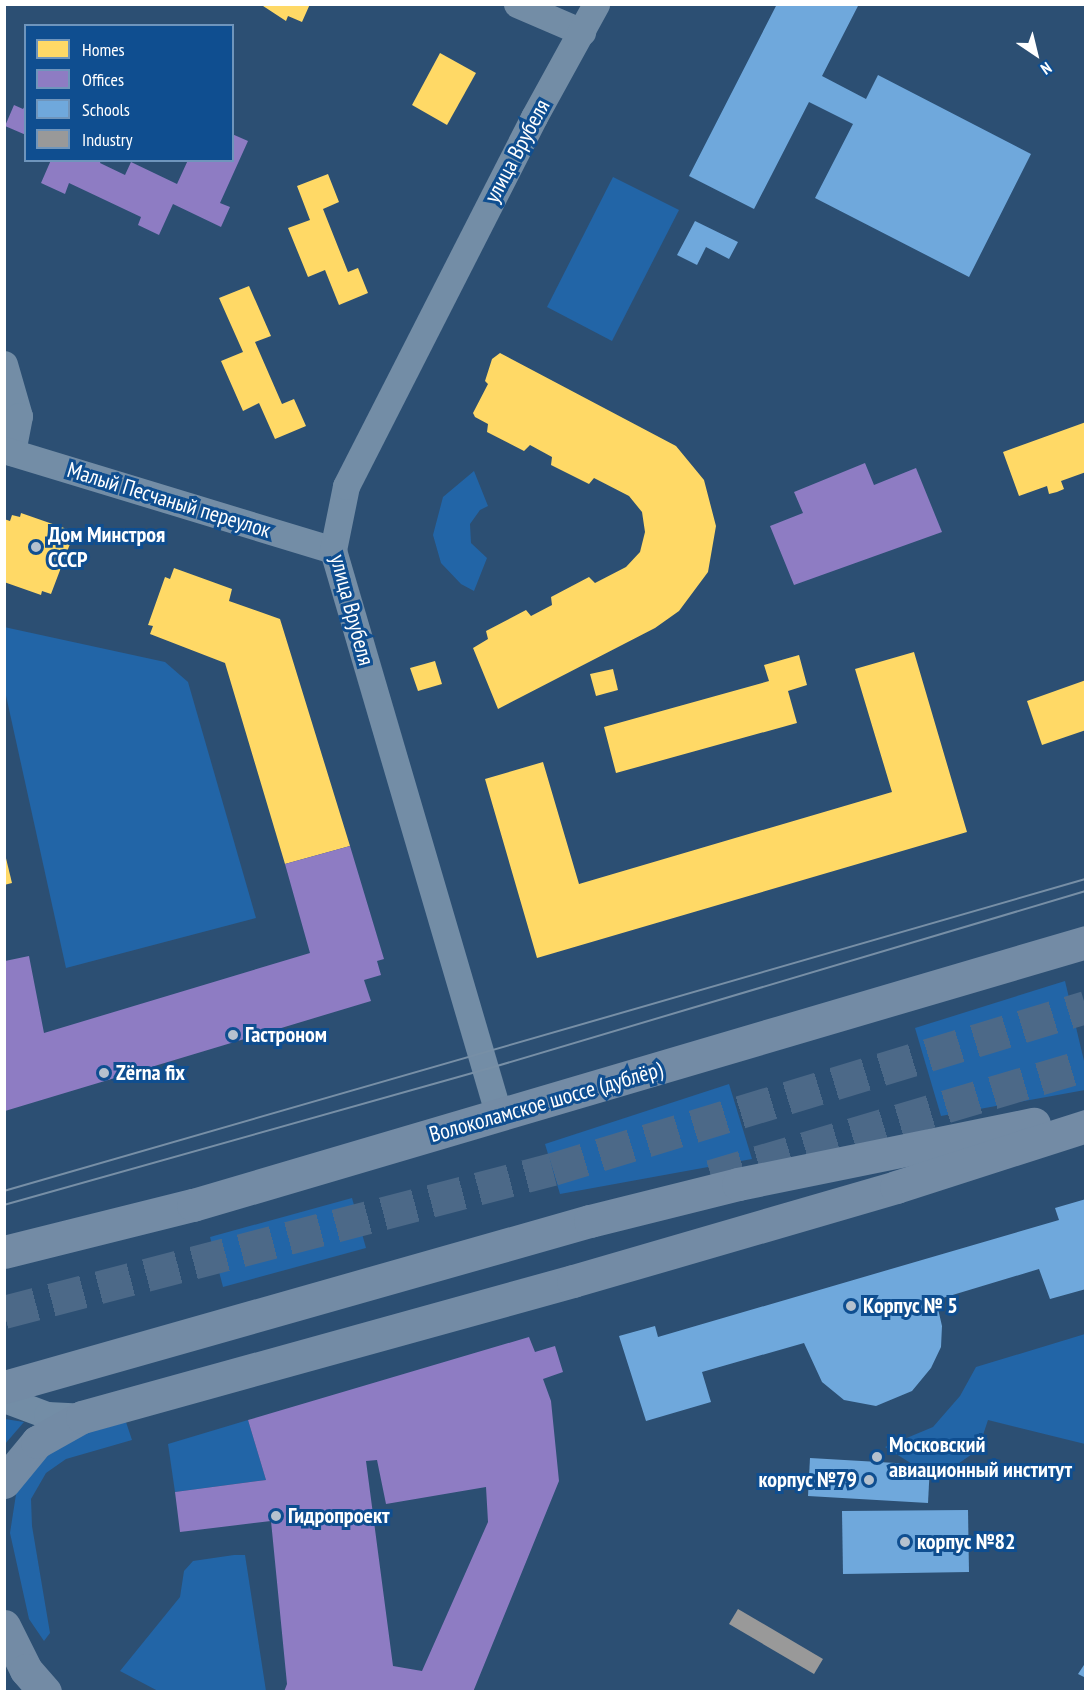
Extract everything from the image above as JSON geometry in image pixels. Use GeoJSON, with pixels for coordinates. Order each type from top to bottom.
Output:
{"type":"FeatureCollection","features":[{"type":"Feature","properties":{"kind":"main road","name":"Волоколамское шоссе (дублёр)"},"geometry":{"type":"LineString","coordinates":[[4,1252],[193,1205],[1086,942]]}},
{"type":"Feature","properties":{"kind":"main road"},"geometry":{"type":"LineString","coordinates":[[4,1387],[590,1221],[738,1184],[1086,1113]]}},
{"type":"Feature","properties":{"kind":"main road"},"geometry":{"type":"LineString","coordinates":[[4,1482],[37,1442],[82,1417],[573,1281],[896,1187],[1086,1126]]}},
{"type":"Feature","properties":{"kind":"main road"},"geometry":{"type":"LineString","coordinates":[[4,1626],[26,1670],[45,1692]]}},
{"type":"Feature","properties":{"kind":"street"},"geometry":{"type":"LineString","coordinates":[[517,4],[582,32]]}},
{"type":"Feature","properties":{"kind":"street","name":"улица Врубеля"},"geometry":{"type":"LineString","coordinates":[[499,1116],[333,550],[346,486],[529,127],[596,4]]}},
{"type":"Feature","properties":{"kind":"street"},"geometry":{"type":"LineString","coordinates":[[4,364],[19,416],[8,451]]}},
{"type":"Feature","properties":{"kind":"street","name":"Малый Песчаный переулок"},"geometry":{"type":"LineString","coordinates":[[8,451],[333,550]]}},
{"type":"Feature","properties":{"kind":"street"},"geometry":{"type":"LineString","coordinates":[[4,1263],[42,1244]]}},
{"type":"Feature","properties":{"kind":"street"},"geometry":{"type":"LineString","coordinates":[[4,1399],[39,1413],[82,1417]]}},
{"type":"Feature","properties":{"kind":"shaded area"},"geometry":{"type":"Polygon","coordinates":[[[613,177],[679,210],[612,341],[547,307],[613,177]]]}},
{"type":"Feature","properties":{"kind":"shaded area"},"geometry":{"type":"Polygon","coordinates":[[[474,471],[488,506],[480,510],[470,524],[471,543],[487,558],[474,591],[461,584],[441,563],[433,535],[443,497],[474,471]]]}},
{"type":"Feature","properties":{"kind":"shaded area"},"geometry":{"type":"Polygon","coordinates":[[[4,627],[165,662],[188,682],[256,918],[66,968],[5,691],[4,627]]]}},
{"type":"Feature","properties":{"kind":"shaded area"},"geometry":{"type":"Polygon","coordinates":[[[1065,981],[1085,1065],[1085,1090],[941,1116],[915,1028],[1065,981]]]}},
{"type":"Feature","properties":{"kind":"shaded area"},"geometry":{"type":"Polygon","coordinates":[[[729,1084],[752,1159],[560,1194],[545,1144],[729,1084]]]}},
{"type":"Feature","properties":{"kind":"shaded area"},"geometry":{"type":"Polygon","coordinates":[[[352,1198],[366,1248],[223,1287],[210,1237],[352,1198]]]}},
{"type":"Feature","properties":{"kind":"shaded area"},"geometry":{"type":"Polygon","coordinates":[[[1085,1334],[1085,1444],[988,1420],[978,1450],[936,1479],[885,1447],[933,1427],[960,1396],[976,1367],[1085,1334]]]}},
{"type":"Feature","properties":{"kind":"shaded area"},"geometry":{"type":"Polygon","coordinates":[[[4,1419],[24,1422],[5,1444],[4,1419]]]}},
{"type":"Feature","properties":{"kind":"shaded area"},"geometry":{"type":"Polygon","coordinates":[[[248,1420],[266,1480],[175,1492],[168,1444],[248,1420]]]}},
{"type":"Feature","properties":{"kind":"shaded area"},"geometry":{"type":"Polygon","coordinates":[[[126,1422],[132,1440],[66,1459],[46,1473],[31,1499],[32,1526],[50,1633],[44,1641],[29,1619],[10,1533],[17,1488],[37,1459],[76,1436],[126,1422]]]}},
{"type":"Feature","properties":{"kind":"shaded area"},"geometry":{"type":"Polygon","coordinates":[[[245,1555],[266,1691],[158,1691],[120,1671],[180,1597],[184,1571],[193,1561],[245,1555]]]}},
{"type":"Feature","properties":{"kind":"building: Homes"},"geometry":{"type":"Polygon","coordinates":[[[260,4],[310,4],[302,22],[288,16],[286,21],[260,4]]]}},
{"type":"Feature","properties":{"kind":"building: Homes"},"geometry":{"type":"Polygon","coordinates":[[[440,53],[476,73],[447,125],[412,105],[440,53]]]}},
{"type":"Feature","properties":{"kind":"building: Homes"},"geometry":{"type":"Polygon","coordinates":[[[328,174],[339,202],[323,209],[348,272],[358,268],[368,293],[339,305],[325,270],[308,277],[288,228],[310,220],[297,186],[328,174]]]}},
{"type":"Feature","properties":{"kind":"building: Homes"},"geometry":{"type":"Polygon","coordinates":[[[249,286],[271,336],[255,342],[282,404],[294,399],[306,426],[275,439],[259,403],[243,411],[221,361],[243,352],[219,298],[249,286]]]}},
{"type":"Feature","properties":{"kind":"building: Homes"},"geometry":{"type":"Polygon","coordinates":[[[500,353],[676,446],[704,480],[716,526],[708,572],[679,611],[655,628],[498,709],[473,648],[488,639],[486,631],[526,610],[531,616],[552,605],[551,597],[589,577],[595,583],[626,567],[640,552],[645,532],[642,512],[629,496],[594,478],[589,484],[551,465],[552,457],[530,445],[524,451],[487,432],[488,424],[475,417],[473,413],[488,384],[485,381],[492,359],[500,353]]]}},
{"type":"Feature","properties":{"kind":"building: Homes"},"geometry":{"type":"Polygon","coordinates":[[[1086,422],[1086,472],[1061,481],[1064,489],[1057,492],[1049,494],[1047,486],[1019,496],[1003,452],[1086,422]]]}},
{"type":"Feature","properties":{"kind":"building: Homes","name":"Дом Минстроя СССР"},"geometry":{"type":"Polygon","coordinates":[[[21,513],[67,529],[66,533],[73,536],[51,594],[42,591],[41,595],[4,582],[4,519],[10,521],[12,515],[20,517],[21,513]]]}},
{"type":"Feature","properties":{"kind":"building: Homes"},"geometry":{"type":"Polygon","coordinates":[[[174,568],[232,589],[229,601],[280,619],[350,846],[285,864],[225,663],[150,634],[153,626],[148,625],[165,577],[170,579],[174,568]]]}},
{"type":"Feature","properties":{"kind":"building: Homes"},"geometry":{"type":"Polygon","coordinates":[[[914,652],[967,832],[537,958],[485,779],[543,762],[579,884],[892,792],[855,669],[914,652]]]}},
{"type":"Feature","properties":{"kind":"building: Homes"},"geometry":{"type":"Polygon","coordinates":[[[799,655],[807,685],[788,691],[797,723],[616,773],[604,727],[769,681],[764,665],[799,655]]]}},
{"type":"Feature","properties":{"kind":"building: Homes"},"geometry":{"type":"Polygon","coordinates":[[[435,661],[442,684],[418,691],[410,668],[435,661]]]}},
{"type":"Feature","properties":{"kind":"building: Homes"},"geometry":{"type":"Polygon","coordinates":[[[613,669],[618,690],[596,696],[590,674],[613,669]]]}},
{"type":"Feature","properties":{"kind":"building: Homes"},"geometry":{"type":"Polygon","coordinates":[[[1086,680],[1086,730],[1042,745],[1027,701],[1086,680]]]}},
{"type":"Feature","properties":{"kind":"building: Homes"},"geometry":{"type":"Polygon","coordinates":[[[4,850],[12,883],[4,885],[4,850]]]}},
{"type":"Feature","properties":{"kind":"building: Offices"},"geometry":{"type":"Polygon","coordinates":[[[14,105],[23,109],[24,107],[24,134],[5,126],[14,105]]]}},
{"type":"Feature","properties":{"kind":"building: Offices"},"geometry":{"type":"Polygon","coordinates":[[[234,135],[248,141],[220,203],[230,207],[221,227],[173,204],[159,235],[138,225],[141,217],[69,183],[65,194],[41,183],[50,162],[100,162],[125,175],[131,162],[177,184],[187,162],[234,162],[234,135]]]}},
{"type":"Feature","properties":{"kind":"building: Offices"},"geometry":{"type":"Polygon","coordinates":[[[865,463],[874,485],[916,468],[942,532],[794,585],[770,526],[803,513],[794,492],[865,463]]]}},
{"type":"Feature","properties":{"kind":"building: Offices"},"geometry":{"type":"Polygon","coordinates":[[[350,846],[384,959],[377,961],[381,975],[364,980],[371,1001],[5,1111],[5,961],[29,956],[44,1033],[310,953],[285,864],[350,846]]]}},
{"type":"Feature","properties":{"kind":"building: Offices","name":"Гидропроект"},"geometry":{"type":"Polygon","coordinates":[[[529,1337],[535,1352],[555,1346],[563,1372],[543,1379],[551,1401],[559,1481],[473,1692],[284,1692],[287,1684],[271,1521],[180,1532],[175,1492],[266,1480],[248,1420],[529,1337]],[[377,1460],[366,1461],[393,1666],[422,1671],[488,1522],[486,1487],[386,1504],[377,1460]]]}},
{"type":"Feature","properties":{"kind":"building: Schools"},"geometry":{"type":"Polygon","coordinates":[[[777,4],[859,4],[822,76],[866,99],[878,75],[1031,154],[969,277],[815,198],[853,124],[809,102],[754,209],[689,176],[777,4]]]}},
{"type":"Feature","properties":{"kind":"building: Schools"},"geometry":{"type":"Polygon","coordinates":[[[695,221],[738,242],[729,259],[706,247],[697,265],[677,255],[695,221]]]}},
{"type":"Feature","properties":{"kind":"building: Schools","name":"Корпус № 5"},"geometry":{"type":"Polygon","coordinates":[[[1086,1199],[1086,1289],[1050,1299],[1039,1269],[936,1300],[942,1326],[941,1347],[931,1368],[912,1391],[876,1406],[844,1400],[822,1382],[804,1343],[702,1372],[711,1402],[646,1421],[619,1336],[655,1326],[658,1337],[1059,1220],[1055,1208],[1086,1199]]]}},
{"type":"Feature","properties":{"kind":"building: Schools","name":"корпус №79"},"geometry":{"type":"Polygon","coordinates":[[[810,1458],[930,1465],[928,1503],[808,1496],[810,1458]]]}},
{"type":"Feature","properties":{"kind":"building: Schools","name":"корпус №82"},"geometry":{"type":"Polygon","coordinates":[[[968,1510],[969,1572],[843,1574],[842,1511],[968,1510]]]}},
{"type":"Feature","properties":{"kind":"building: Schools"},"geometry":{"type":"Polygon","coordinates":[[[1086,1662],[1086,1678],[1078,1674],[1086,1662]]]}},
{"type":"Feature","properties":{"kind":"building: Industry"},"geometry":{"type":"Polygon","coordinates":[[[738,1609],[823,1659],[814,1674],[729,1624],[738,1609]]]}},
{"type":"Feature","properties":{"kind":"tunnel"},"geometry":{"type":"LineString","coordinates":[[4,1312],[553,1169],[1086,1007]]}},
{"type":"Feature","properties":{"kind":"tunnel"},"geometry":{"type":"LineString","coordinates":[[711,1176],[1086,1065]]}},
{"type":"Feature","properties":{"kind":"tram line"},"geometry":{"type":"LineString","coordinates":[[4,1191],[1086,879]]}},
{"type":"Feature","properties":{"kind":"tram line"},"geometry":{"type":"LineString","coordinates":[[4,1205],[487,1069],[1086,891]]}},
{"type":"Feature","properties":{"kind":"place","name":"Дом Минстроя СССР"},"geometry":{"type":"Point","coordinates":[36,547]}},
{"type":"Feature","properties":{"kind":"place","name":"Гастроном"},"geometry":{"type":"Point","coordinates":[233,1035]}},
{"type":"Feature","properties":{"kind":"place","name":"Zёrna fix"},"geometry":{"type":"Point","coordinates":[104,1073]}},
{"type":"Feature","properties":{"kind":"place","name":"Корпус № 5"},"geometry":{"type":"Point","coordinates":[851,1306]}},
{"type":"Feature","properties":{"kind":"place","name":"Московский авиационный институт"},"geometry":{"type":"Point","coordinates":[877,1457]}},
{"type":"Feature","properties":{"kind":"place","name":"корпус №79"},"geometry":{"type":"Point","coordinates":[869,1480]}},
{"type":"Feature","properties":{"kind":"place","name":"Гидропроект"},"geometry":{"type":"Point","coordinates":[276,1516]}},
{"type":"Feature","properties":{"kind":"place","name":"корпус №82"},"geometry":{"type":"Point","coordinates":[905,1542]}}]}
